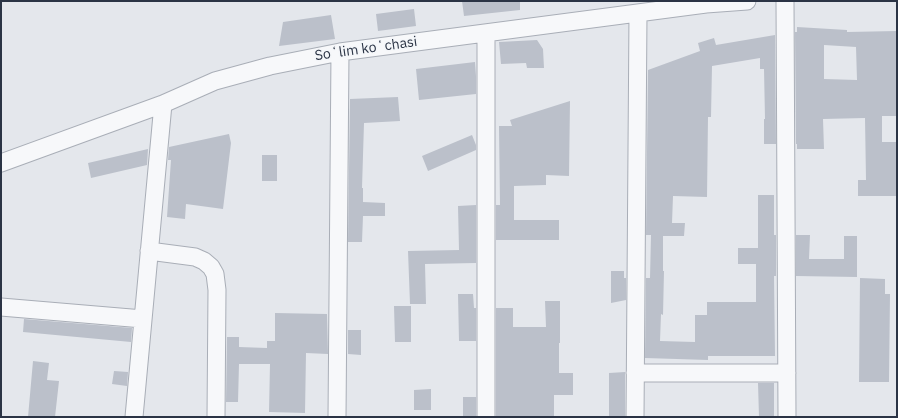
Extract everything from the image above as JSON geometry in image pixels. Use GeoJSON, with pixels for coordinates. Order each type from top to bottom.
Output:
{"type":"FeatureCollection","features":[{"type":"Feature","properties":{"kind":"street","name":"Soʻlim koʻchasi"},"geometry":{"type":"LineString","coordinates":[[1,163],[163,104],[215,81],[270,66],[340,52],[638,14],[706,3],[747,1]]}},
{"type":"Feature","properties":{"kind":"street"},"geometry":{"type":"LineString","coordinates":[[784,1],[787,417]]}},
{"type":"Feature","properties":{"kind":"street"},"geometry":{"type":"LineString","coordinates":[[635,417],[638,14]]}},
{"type":"Feature","properties":{"kind":"street"},"geometry":{"type":"LineString","coordinates":[[486,33],[486,417]]}},
{"type":"Feature","properties":{"kind":"street"},"geometry":{"type":"LineString","coordinates":[[336,417],[340,52]]}},
{"type":"Feature","properties":{"kind":"street"},"geometry":{"type":"LineString","coordinates":[[134,417],[163,104]]}},
{"type":"Feature","properties":{"kind":"street"},"geometry":{"type":"LineString","coordinates":[[149,251],[195,257],[204,261],[211,267],[215,274],[217,290],[216,417]]}},
{"type":"Feature","properties":{"kind":"street"},"geometry":{"type":"LineString","coordinates":[[1,307],[143,319]]}},
{"type":"Feature","properties":{"kind":"street"},"geometry":{"type":"LineString","coordinates":[[635,373],[787,373]]}},
{"type":"Feature","properties":{"kind":"building"},"geometry":{"type":"Polygon","coordinates":[[[462,1],[520,1],[520,10],[464,16],[462,1]]]}},
{"type":"Feature","properties":{"kind":"building"},"geometry":{"type":"Polygon","coordinates":[[[414,9],[416,26],[378,31],[376,14],[414,9]]]}},
{"type":"Feature","properties":{"kind":"building"},"geometry":{"type":"Polygon","coordinates":[[[331,15],[335,39],[279,46],[283,22],[331,15]]]}},
{"type":"Feature","properties":{"kind":"building"},"geometry":{"type":"Polygon","coordinates":[[[797,27],[847,30],[847,32],[897,31],[897,116],[882,116],[882,142],[897,142],[897,196],[858,196],[858,180],[866,180],[865,118],[823,119],[824,149],[797,149],[795,32],[797,32],[797,27]],[[824,45],[824,79],[857,80],[856,47],[824,45]]]}},
{"type":"Feature","properties":{"kind":"building"},"geometry":{"type":"Polygon","coordinates":[[[775,35],[776,144],[764,144],[764,69],[760,69],[760,58],[712,66],[711,117],[708,117],[707,197],[673,196],[672,223],[685,223],[684,236],[663,236],[663,315],[661,314],[660,341],[695,342],[695,315],[707,315],[707,302],[756,302],[756,264],[738,264],[738,248],[758,248],[758,195],[774,195],[774,235],[776,235],[776,276],[774,276],[775,356],[708,356],[708,360],[645,358],[646,278],[650,278],[651,235],[646,235],[648,70],[700,51],[698,43],[714,38],[716,45],[775,35]]]}},
{"type":"Feature","properties":{"kind":"building"},"geometry":{"type":"Polygon","coordinates":[[[537,40],[543,49],[544,68],[527,68],[526,63],[501,64],[499,42],[537,40]]]}},
{"type":"Feature","properties":{"kind":"building"},"geometry":{"type":"Polygon","coordinates":[[[475,62],[476,94],[419,100],[416,69],[475,62]]]}},
{"type":"Feature","properties":{"kind":"building"},"geometry":{"type":"Polygon","coordinates":[[[398,97],[400,121],[364,123],[363,202],[385,203],[385,216],[363,216],[362,242],[348,242],[350,99],[398,97]]]}},
{"type":"Feature","properties":{"kind":"building"},"geometry":{"type":"Polygon","coordinates":[[[570,101],[569,176],[546,175],[546,185],[514,186],[514,220],[559,220],[559,240],[496,240],[496,205],[500,205],[499,126],[512,126],[510,120],[570,101]]]}},
{"type":"Feature","properties":{"kind":"building"},"geometry":{"type":"Polygon","coordinates":[[[229,134],[231,143],[223,209],[186,204],[185,219],[167,217],[171,160],[168,160],[169,147],[229,134]]]}},
{"type":"Feature","properties":{"kind":"building"},"geometry":{"type":"Polygon","coordinates":[[[472,135],[476,145],[476,150],[428,171],[422,156],[472,135]]]}},
{"type":"Feature","properties":{"kind":"building"},"geometry":{"type":"Polygon","coordinates":[[[148,149],[147,165],[91,178],[88,163],[148,149]]]}},
{"type":"Feature","properties":{"kind":"building"},"geometry":{"type":"Polygon","coordinates":[[[262,155],[277,155],[277,181],[262,181],[262,155]]]}},
{"type":"Feature","properties":{"kind":"building"},"geometry":{"type":"Polygon","coordinates":[[[476,205],[476,263],[425,264],[426,304],[410,304],[408,251],[459,250],[458,206],[476,205]]]}},
{"type":"Feature","properties":{"kind":"building"},"geometry":{"type":"Polygon","coordinates":[[[796,235],[810,235],[809,259],[844,259],[844,236],[857,236],[857,277],[796,276],[796,235]]]}},
{"type":"Feature","properties":{"kind":"building"},"geometry":{"type":"Polygon","coordinates":[[[611,271],[624,271],[624,278],[626,278],[626,300],[611,303],[611,271]]]}},
{"type":"Feature","properties":{"kind":"building"},"geometry":{"type":"Polygon","coordinates":[[[860,278],[885,279],[885,294],[890,294],[889,382],[859,382],[860,278]]]}},
{"type":"Feature","properties":{"kind":"building"},"geometry":{"type":"Polygon","coordinates":[[[458,294],[473,294],[474,308],[476,308],[476,341],[459,341],[458,294]]]}},
{"type":"Feature","properties":{"kind":"building"},"geometry":{"type":"Polygon","coordinates":[[[545,301],[560,301],[559,373],[573,373],[573,395],[554,395],[554,417],[496,417],[496,308],[513,308],[513,327],[546,327],[545,301]]]}},
{"type":"Feature","properties":{"kind":"building"},"geometry":{"type":"Polygon","coordinates":[[[394,306],[411,306],[411,342],[395,342],[394,306]]]}},
{"type":"Feature","properties":{"kind":"building"},"geometry":{"type":"Polygon","coordinates":[[[275,313],[327,314],[328,354],[306,353],[305,413],[269,412],[270,364],[239,364],[238,402],[226,402],[227,337],[239,337],[239,347],[267,348],[267,341],[275,341],[275,313]]]}},
{"type":"Feature","properties":{"kind":"building"},"geometry":{"type":"Polygon","coordinates":[[[24,319],[132,328],[131,342],[23,332],[24,319]]]}},
{"type":"Feature","properties":{"kind":"building"},"geometry":{"type":"Polygon","coordinates":[[[348,330],[361,330],[361,355],[348,354],[348,330]]]}},
{"type":"Feature","properties":{"kind":"building"},"geometry":{"type":"Polygon","coordinates":[[[33,361],[49,363],[47,380],[59,381],[55,417],[28,417],[33,361]]]}},
{"type":"Feature","properties":{"kind":"building"},"geometry":{"type":"Polygon","coordinates":[[[114,371],[128,372],[127,386],[112,384],[114,371]]]}},
{"type":"Feature","properties":{"kind":"building"},"geometry":{"type":"Polygon","coordinates":[[[625,372],[625,417],[609,417],[609,373],[625,372]]]}},
{"type":"Feature","properties":{"kind":"building"},"geometry":{"type":"Polygon","coordinates":[[[758,383],[774,383],[774,417],[759,417],[758,383]]]}},
{"type":"Feature","properties":{"kind":"building"},"geometry":{"type":"Polygon","coordinates":[[[431,389],[431,410],[414,410],[414,390],[431,389]]]}},
{"type":"Feature","properties":{"kind":"building"},"geometry":{"type":"Polygon","coordinates":[[[463,397],[476,397],[476,417],[463,417],[463,397]]]}}]}
